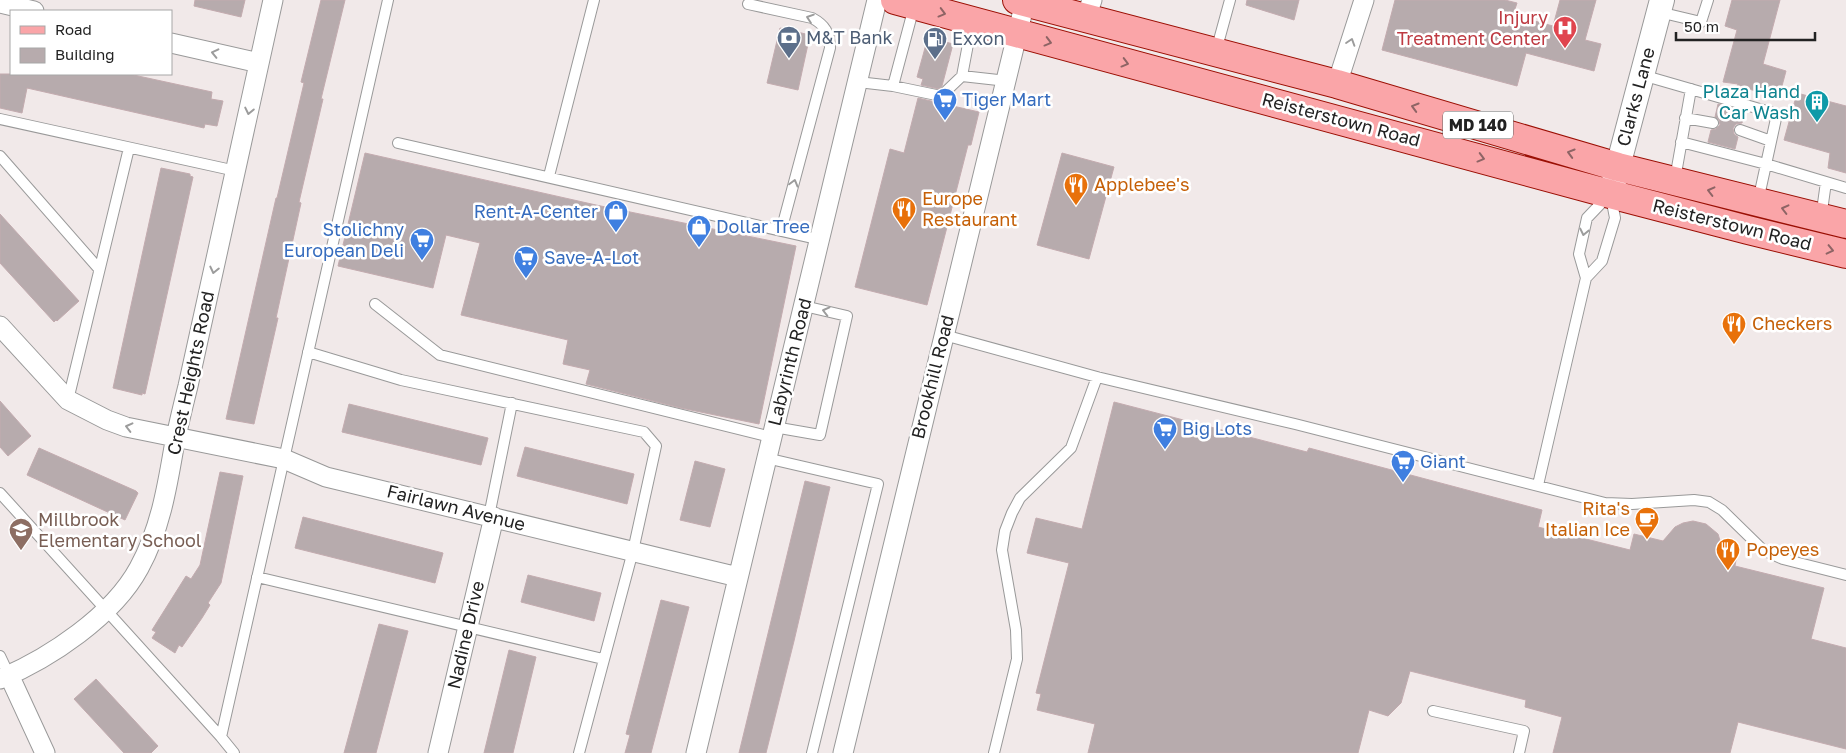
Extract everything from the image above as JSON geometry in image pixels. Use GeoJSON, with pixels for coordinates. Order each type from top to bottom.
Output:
{"type":"FeatureCollection","features":[{"type":"Feature","properties":{"kind":"main road","name":"Reisterstown Road"},"geometry":{"type":"LineString","coordinates":[[1021,1],[1089,9],[1216,52],[1337,84],[1618,167],[1834,221]]}},
{"type":"Feature","properties":{"kind":"main road","name":"Reisterstown Road"},"geometry":{"type":"LineString","coordinates":[[905,2],[1610,194],[1846,254]]}},
{"type":"Feature","properties":{"kind":"main road"},"geometry":{"type":"LineString","coordinates":[[1207,84],[1242,77],[1326,98],[1337,84]]}},
{"type":"Feature","properties":{"kind":"street","name":"Crest Heights Road"},"geometry":{"type":"LineString","coordinates":[[4,677],[52,651],[105,610],[123,591],[139,569],[150,545],[160,516],[273,0]]}},
{"type":"Feature","properties":{"kind":"street","name":"Labyrinth Road"},"geometry":{"type":"LineString","coordinates":[[696,753],[772,432],[821,240],[877,0]]}},
{"type":"Feature","properties":{"kind":"street"},"geometry":{"type":"LineString","coordinates":[[1337,84],[1364,0]]}},
{"type":"Feature","properties":{"kind":"street","name":"Brookhill Road"},"geometry":{"type":"LineString","coordinates":[[843,753],[1018,34],[1021,1]]}},
{"type":"Feature","properties":{"kind":"street"},"geometry":{"type":"LineString","coordinates":[[0,3],[30,10]]}},
{"type":"Feature","properties":{"kind":"street","name":"Clarks Lane"},"geometry":{"type":"LineString","coordinates":[[1610,194],[1661,6]]}},
{"type":"Feature","properties":{"kind":"street"},"geometry":{"type":"LineString","coordinates":[[172,43],[259,64]]}},
{"type":"Feature","properties":{"kind":"street"},"geometry":{"type":"LineString","coordinates":[[0,326],[68,400]]}},
{"type":"Feature","properties":{"kind":"street","name":"Fairlawn Avenue"},"geometry":{"type":"LineString","coordinates":[[68,400],[107,420],[126,427],[284,459],[326,476],[738,577]]}},
{"type":"Feature","properties":{"kind":"street","name":"Nadine Drive"},"geometry":{"type":"LineString","coordinates":[[438,753],[492,517]]}},
{"type":"Feature","properties":{"kind":"street"},"geometry":{"type":"LineString","coordinates":[[4,677],[45,753]]}},
{"type":"Feature","properties":{"kind":"lane"},"geometry":{"type":"LineString","coordinates":[[221,737],[388,0]]}},
{"type":"Feature","properties":{"kind":"lane"},"geometry":{"type":"LineString","coordinates":[[549,176],[594,0]]}},
{"type":"Feature","properties":{"kind":"lane"},"geometry":{"type":"LineString","coordinates":[[1216,52],[1230,0]]}},
{"type":"Feature","properties":{"kind":"lane"},"geometry":{"type":"LineString","coordinates":[[1661,6],[1701,22],[1708,0]]}},
{"type":"Feature","properties":{"kind":"lane"},"geometry":{"type":"LineString","coordinates":[[893,86],[905,2]]}},
{"type":"Feature","properties":{"kind":"lane"},"geometry":{"type":"LineString","coordinates":[[748,4],[812,18],[826,29],[830,38],[830,48],[781,231]]}},
{"type":"Feature","properties":{"kind":"lane"},"geometry":{"type":"LineString","coordinates":[[858,82],[893,86],[941,96],[962,76],[972,21]]}},
{"type":"Feature","properties":{"kind":"lane"},"geometry":{"type":"LineString","coordinates":[[1642,75],[1777,114],[1758,202]]}},
{"type":"Feature","properties":{"kind":"lane"},"geometry":{"type":"LineString","coordinates":[[962,76],[1006,81]]}},
{"type":"Feature","properties":{"kind":"lane"},"geometry":{"type":"LineString","coordinates":[[1674,182],[1690,89]]}},
{"type":"Feature","properties":{"kind":"lane"},"geometry":{"type":"LineString","coordinates":[[1685,118],[1713,123]]}},
{"type":"Feature","properties":{"kind":"lane"},"geometry":{"type":"LineString","coordinates":[[0,119],[236,171]]}},
{"type":"Feature","properties":{"kind":"lane"},"geometry":{"type":"LineString","coordinates":[[1740,130],[1771,141]]}},
{"type":"Feature","properties":{"kind":"lane"},"geometry":{"type":"LineString","coordinates":[[1681,142],[1766,164],[1846,188]]}},
{"type":"Feature","properties":{"kind":"lane"},"geometry":{"type":"LineString","coordinates":[[398,143],[549,176],[821,240]]}},
{"type":"Feature","properties":{"kind":"lane"},"geometry":{"type":"LineString","coordinates":[[68,400],[129,148]]}},
{"type":"Feature","properties":{"kind":"lane"},"geometry":{"type":"LineString","coordinates":[[0,156],[99,269]]}},
{"type":"Feature","properties":{"kind":"lane"},"geometry":{"type":"LineString","coordinates":[[1826,182],[1834,221]]}},
{"type":"Feature","properties":{"kind":"lane"},"geometry":{"type":"LineString","coordinates":[[1586,278],[1602,261],[1615,218],[1610,194]]}},
{"type":"Feature","properties":{"kind":"lane"},"geometry":{"type":"LineString","coordinates":[[1538,484],[1586,278],[1579,254],[1587,218],[1610,194]]}},
{"type":"Feature","properties":{"kind":"lane"},"geometry":{"type":"LineString","coordinates":[[375,304],[440,355],[772,432],[820,435],[847,316],[804,306]]}},
{"type":"Feature","properties":{"kind":"lane"},"geometry":{"type":"LineString","coordinates":[[944,335],[1097,377],[1538,484],[1605,503],[1632,504],[1694,500],[1709,502],[1722,510],[1763,550],[1783,559],[1846,575]]}},
{"type":"Feature","properties":{"kind":"lane"},"geometry":{"type":"LineString","coordinates":[[308,352],[401,380],[644,432],[656,446],[633,551],[579,753]]}},
{"type":"Feature","properties":{"kind":"lane"},"geometry":{"type":"LineString","coordinates":[[994,753],[1017,659],[1016,630],[1002,550],[1005,531],[1020,498],[1071,448],[1097,377]]}},
{"type":"Feature","properties":{"kind":"lane"},"geometry":{"type":"LineString","coordinates":[[492,517],[512,404]]}},
{"type":"Feature","properties":{"kind":"lane"},"geometry":{"type":"LineString","coordinates":[[766,458],[878,484],[812,753]]}},
{"type":"Feature","properties":{"kind":"lane"},"geometry":{"type":"LineString","coordinates":[[0,493],[234,753]]}},
{"type":"Feature","properties":{"kind":"lane"},"geometry":{"type":"LineString","coordinates":[[257,577],[603,659]]}},
{"type":"Feature","properties":{"kind":"lane"},"geometry":{"type":"LineString","coordinates":[[0,656],[4,677]]}},
{"type":"Feature","properties":{"kind":"lane"},"geometry":{"type":"LineString","coordinates":[[1432,711],[1524,731],[1518,753]]}},
{"type":"Feature","properties":{"kind":"building"},"geometry":{"type":"Polygon","coordinates":[[[195,0],[245,0],[241,17],[194,6],[195,0]]]}},
{"type":"Feature","properties":{"kind":"building"},"geometry":{"type":"Polygon","coordinates":[[[321,0],[345,0],[321,99],[323,99],[299,202],[301,203],[276,318],[278,318],[254,424],[226,419],[304,83],[301,82],[321,0]]]}},
{"type":"Feature","properties":{"kind":"building"},"geometry":{"type":"Polygon","coordinates":[[[1247,0],[1299,0],[1294,20],[1246,5],[1247,0]]]}},
{"type":"Feature","properties":{"kind":"building"},"geometry":{"type":"Polygon","coordinates":[[[1395,0],[1505,0],[1517,3],[1513,15],[1553,26],[1560,0],[1596,0],[1585,40],[1601,44],[1594,71],[1526,53],[1517,86],[1382,50],[1395,0]]]}},
{"type":"Feature","properties":{"kind":"building"},"geometry":{"type":"Polygon","coordinates":[[[1732,0],[1780,0],[1763,64],[1786,71],[1779,97],[1737,86],[1738,84],[1723,82],[1737,30],[1725,26],[1732,0]]]}},
{"type":"Feature","properties":{"kind":"building","name":"M&T Bank"},"geometry":{"type":"Polygon","coordinates":[[[780,28],[810,35],[798,90],[767,83],[780,28]]]}},
{"type":"Feature","properties":{"kind":"building","name":"Exxon"},"geometry":{"type":"Polygon","coordinates":[[[928,37],[953,44],[942,86],[939,89],[921,85],[923,79],[917,77],[928,37]]]}},
{"type":"Feature","properties":{"kind":"building"},"geometry":{"type":"Polygon","coordinates":[[[0,74],[134,75],[212,92],[211,99],[223,101],[217,126],[205,124],[204,128],[27,88],[22,113],[0,108],[0,74]]]}},
{"type":"Feature","properties":{"kind":"building","name":"Plaza Hand Car Wash"},"geometry":{"type":"Polygon","coordinates":[[[1797,93],[1846,106],[1846,173],[1828,168],[1830,153],[1784,140],[1797,93]]]}},
{"type":"Feature","properties":{"kind":"building"},"geometry":{"type":"Polygon","coordinates":[[[918,98],[979,112],[971,145],[968,145],[927,305],[855,287],[890,149],[904,153],[918,98]]]}},
{"type":"Feature","properties":{"kind":"building"},"geometry":{"type":"Polygon","coordinates":[[[1718,104],[1745,112],[1742,123],[1736,124],[1733,128],[1734,134],[1738,137],[1735,149],[1708,142],[1711,130],[1716,129],[1720,125],[1719,120],[1715,117],[1718,104]]]}},
{"type":"Feature","properties":{"kind":"building"},"geometry":{"type":"Polygon","coordinates":[[[365,153],[596,205],[796,246],[759,424],[681,408],[586,384],[590,370],[563,364],[568,340],[461,315],[480,243],[446,235],[433,288],[338,266],[365,153]]]}},
{"type":"Feature","properties":{"kind":"building","name":"Applebee's"},"geometry":{"type":"Polygon","coordinates":[[[1062,153],[1114,167],[1089,259],[1037,245],[1062,153]]]}},
{"type":"Feature","properties":{"kind":"building"},"geometry":{"type":"Polygon","coordinates":[[[161,168],[190,174],[193,177],[145,394],[142,393],[142,395],[113,388],[161,168]]]}},
{"type":"Feature","properties":{"kind":"building"},"geometry":{"type":"Polygon","coordinates":[[[0,214],[79,301],[57,321],[54,322],[0,263],[0,214]]]}},
{"type":"Feature","properties":{"kind":"building"},"geometry":{"type":"Polygon","coordinates":[[[0,401],[31,436],[8,456],[0,447],[0,401]]]}},
{"type":"Feature","properties":{"kind":"building"},"geometry":{"type":"Polygon","coordinates":[[[1114,402],[1307,452],[1309,448],[1542,510],[1538,527],[1630,550],[1634,534],[1663,541],[1675,527],[1683,523],[1693,521],[1706,524],[1718,534],[1721,544],[1720,556],[1736,560],[1735,566],[1824,588],[1811,639],[1846,648],[1846,749],[1738,722],[1730,753],[1553,753],[1562,717],[1525,707],[1526,700],[1410,671],[1401,703],[1388,716],[1369,710],[1358,753],[1088,753],[1095,724],[1037,710],[1041,694],[1036,693],[1069,563],[1027,553],[1036,518],[1082,529],[1114,402]]]}},
{"type":"Feature","properties":{"kind":"building"},"geometry":{"type":"Polygon","coordinates":[[[349,404],[488,438],[481,465],[342,432],[349,404]]]}},
{"type":"Feature","properties":{"kind":"building"},"geometry":{"type":"Polygon","coordinates":[[[525,447],[634,474],[627,504],[517,476],[525,447]]]}},
{"type":"Feature","properties":{"kind":"building"},"geometry":{"type":"Polygon","coordinates":[[[39,448],[136,491],[138,493],[125,520],[27,475],[39,448]]]}},
{"type":"Feature","properties":{"kind":"building"},"geometry":{"type":"Polygon","coordinates":[[[695,461],[725,469],[710,527],[680,520],[695,461]]]}},
{"type":"Feature","properties":{"kind":"building"},"geometry":{"type":"Polygon","coordinates":[[[220,472],[243,476],[221,583],[208,603],[210,605],[202,618],[182,647],[179,645],[175,653],[152,638],[156,632],[152,630],[186,576],[191,579],[200,565],[220,472]]]}},
{"type":"Feature","properties":{"kind":"building"},"geometry":{"type":"Polygon","coordinates":[[[805,481],[830,487],[794,641],[766,753],[739,753],[805,481]]]}},
{"type":"Feature","properties":{"kind":"building"},"geometry":{"type":"Polygon","coordinates":[[[303,517],[443,553],[435,583],[295,548],[303,517]]]}},
{"type":"Feature","properties":{"kind":"building"},"geometry":{"type":"Polygon","coordinates":[[[528,575],[601,593],[594,621],[521,602],[528,575]]]}},
{"type":"Feature","properties":{"kind":"building"},"geometry":{"type":"Polygon","coordinates":[[[661,600],[689,607],[651,753],[625,753],[630,735],[626,734],[661,600]]]}},
{"type":"Feature","properties":{"kind":"building"},"geometry":{"type":"Polygon","coordinates":[[[379,624],[408,631],[376,753],[344,753],[379,624]]]}},
{"type":"Feature","properties":{"kind":"building"},"geometry":{"type":"Polygon","coordinates":[[[509,650],[536,657],[513,753],[484,753],[509,650]]]}},
{"type":"Feature","properties":{"kind":"building"},"geometry":{"type":"Polygon","coordinates":[[[96,679],[158,746],[151,753],[124,753],[74,699],[96,679]]]}},
{"type":"Feature","properties":{"kind":"place","name":"Injury Treatment Center"},"geometry":{"type":"Point","coordinates":[1565,49]}},
{"type":"Feature","properties":{"kind":"place","name":"M&T Bank"},"geometry":{"type":"Point","coordinates":[789,59]}},
{"type":"Feature","properties":{"kind":"place","name":"Exxon"},"geometry":{"type":"Point","coordinates":[935,60]}},
{"type":"Feature","properties":{"kind":"place","name":"Tiger Mart"},"geometry":{"type":"Point","coordinates":[945,121]}},
{"type":"Feature","properties":{"kind":"place","name":"Plaza Hand Car Wash"},"geometry":{"type":"Point","coordinates":[1817,123]}},
{"type":"Feature","properties":{"kind":"place","name":"Applebee's"},"geometry":{"type":"Point","coordinates":[1076,206]}},
{"type":"Feature","properties":{"kind":"place","name":"Europe Restaurant"},"geometry":{"type":"Point","coordinates":[904,230]}},
{"type":"Feature","properties":{"kind":"place","name":"Rent-A-Center"},"geometry":{"type":"Point","coordinates":[616,233]}},
{"type":"Feature","properties":{"kind":"place","name":"Dollar Tree"},"geometry":{"type":"Point","coordinates":[699,248]}},
{"type":"Feature","properties":{"kind":"place","name":"Stolichny European Deli"},"geometry":{"type":"Point","coordinates":[422,261]}},
{"type":"Feature","properties":{"kind":"place","name":"Save-A-Lot"},"geometry":{"type":"Point","coordinates":[526,279]}},
{"type":"Feature","properties":{"kind":"place","name":"Checkers"},"geometry":{"type":"Point","coordinates":[1734,345]}},
{"type":"Feature","properties":{"kind":"place","name":"Big Lots"},"geometry":{"type":"Point","coordinates":[1165,450]}},
{"type":"Feature","properties":{"kind":"place","name":"Giant"},"geometry":{"type":"Point","coordinates":[1403,483]}},
{"type":"Feature","properties":{"kind":"place","name":"Rita's Italian Ice"},"geometry":{"type":"Point","coordinates":[1647,540]}},
{"type":"Feature","properties":{"kind":"place","name":"Millbrook Elementary School"},"geometry":{"type":"Point","coordinates":[21,551]}},
{"type":"Feature","properties":{"kind":"place","name":"Popeyes"},"geometry":{"type":"Point","coordinates":[1728,571]}}]}
